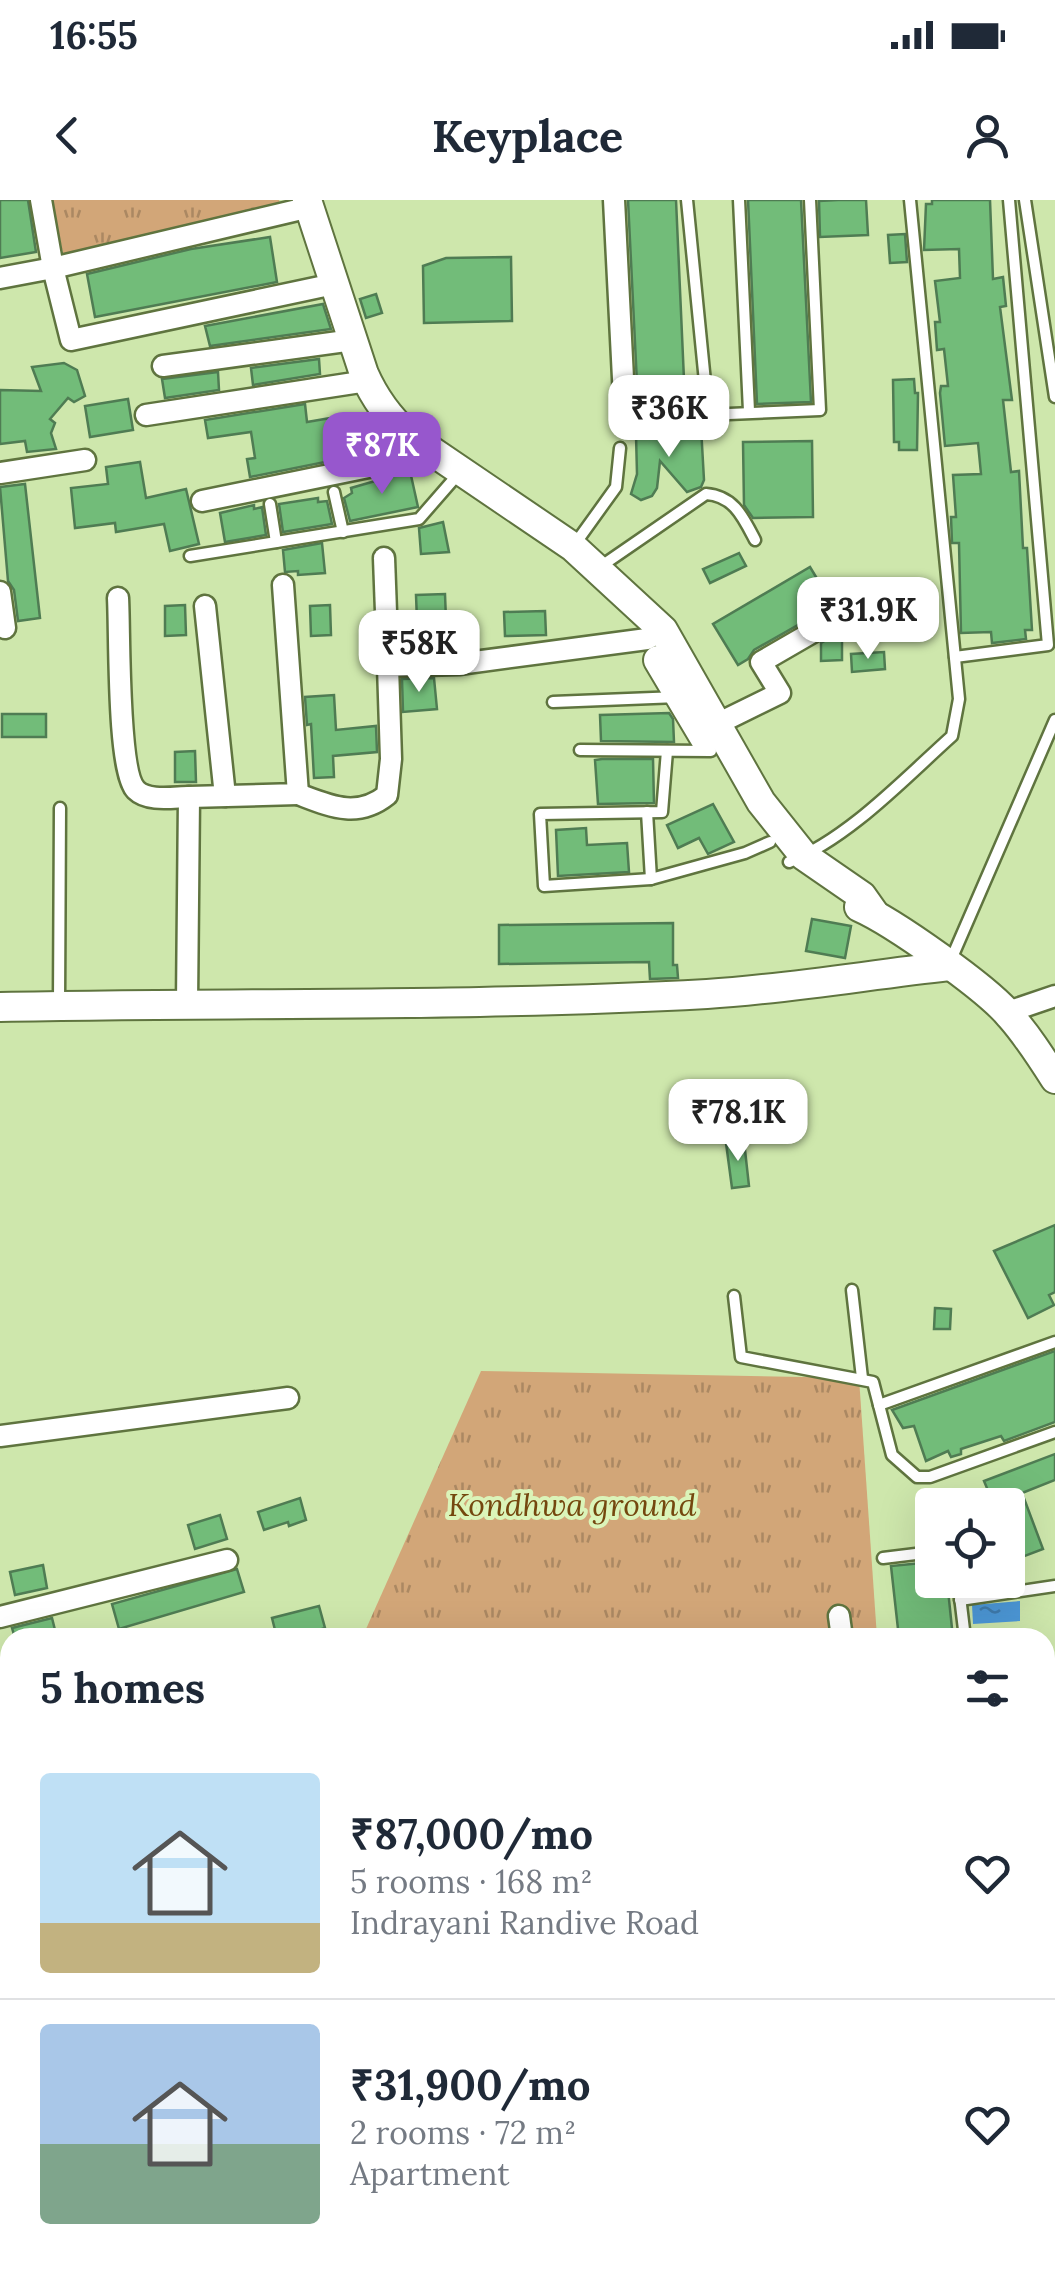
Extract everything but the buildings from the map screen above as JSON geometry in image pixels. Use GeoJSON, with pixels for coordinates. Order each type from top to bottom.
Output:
{"type":"FeatureCollection","features":[{"type":"Feature","properties":{"kind":"street"},"geometry":{"type":"LineString","coordinates":[[41,200],[71,340],[334,284]]}},
{"type":"Feature","properties":{"kind":"street"},"geometry":{"type":"LineString","coordinates":[[614,200],[630,418]]}},
{"type":"Feature","properties":{"kind":"street"},"geometry":{"type":"LineString","coordinates":[[0,278],[309,204],[367,381],[391,420],[572,546],[596,569],[651,627],[714,738],[788,853],[854,905],[874,914],[1008,1012],[1055,1079]]}},
{"type":"Feature","properties":{"kind":"street"},"geometry":{"type":"LineString","coordinates":[[163,366],[353,340]]}},
{"type":"Feature","properties":{"kind":"street"},"geometry":{"type":"LineString","coordinates":[[146,414],[367,381]]}},
{"type":"Feature","properties":{"kind":"street"},"geometry":{"type":"LineString","coordinates":[[202,502],[398,462],[420,443]]}},
{"type":"Feature","properties":{"kind":"street"},"geometry":{"type":"LineString","coordinates":[[0,473],[86,460]]}},
{"type":"Feature","properties":{"kind":"street"},"geometry":{"type":"LineString","coordinates":[[118,598],[124,746],[135,790],[144,795],[189,797],[298,794],[353,810],[374,805],[387,795],[391,759],[384,558]]}},
{"type":"Feature","properties":{"kind":"street"},"geometry":{"type":"LineString","coordinates":[[283,585],[298,794]]}},
{"type":"Feature","properties":{"kind":"street"},"geometry":{"type":"LineString","coordinates":[[0,592],[5,628]]}},
{"type":"Feature","properties":{"kind":"street"},"geometry":{"type":"LineString","coordinates":[[206,606],[225,796]]}},
{"type":"Feature","properties":{"kind":"street"},"geometry":{"type":"LineString","coordinates":[[714,738],[780,693],[762,662],[844,614]]}},
{"type":"Feature","properties":{"kind":"street"},"geometry":{"type":"LineString","coordinates":[[388,666],[459,664],[651,627]]}},
{"type":"Feature","properties":{"kind":"street"},"geometry":{"type":"LineString","coordinates":[[651,627],[679,697],[714,738]]}},
{"type":"Feature","properties":{"kind":"street"},"geometry":{"type":"LineString","coordinates":[[187,1003],[189,797]]}},
{"type":"Feature","properties":{"kind":"street"},"geometry":{"type":"LineString","coordinates":[[0,1007],[448,1004],[711,994],[948,966]]}},
{"type":"Feature","properties":{"kind":"street"},"geometry":{"type":"LineString","coordinates":[[1008,1012],[1055,996]]}},
{"type":"Feature","properties":{"kind":"street"},"geometry":{"type":"LineString","coordinates":[[0,1436],[288,1398]]}},
{"type":"Feature","properties":{"kind":"street"},"geometry":{"type":"LineString","coordinates":[[0,1617],[228,1560]]}},
{"type":"Feature","properties":{"kind":"street"},"geometry":{"type":"LineString","coordinates":[[839,1616],[841,1628]]}},
{"type":"Feature","properties":{"kind":"lane"},"geometry":{"type":"LineString","coordinates":[[687,200],[708,412]]}},
{"type":"Feature","properties":{"kind":"lane"},"geometry":{"type":"LineString","coordinates":[[739,200],[750,410]]}},
{"type":"Feature","properties":{"kind":"lane"},"geometry":{"type":"LineString","coordinates":[[630,418],[820,410],[810,200]]}},
{"type":"Feature","properties":{"kind":"lane"},"geometry":{"type":"LineString","coordinates":[[666,751],[662,812],[540,814],[544,886],[651,879],[744,853],[788,853],[870,810],[952,736],[960,699],[910,200]]}},
{"type":"Feature","properties":{"kind":"lane"},"geometry":{"type":"LineString","coordinates":[[956,657],[1048,646],[1009,200]]}},
{"type":"Feature","properties":{"kind":"lane"},"geometry":{"type":"LineString","coordinates":[[1025,200],[1055,396]]}},
{"type":"Feature","properties":{"kind":"lane"},"geometry":{"type":"LineString","coordinates":[[572,546],[616,487],[620,448]]}},
{"type":"Feature","properties":{"kind":"lane"},"geometry":{"type":"LineString","coordinates":[[190,556],[419,519],[461,471]]}},
{"type":"Feature","properties":{"kind":"lane"},"geometry":{"type":"LineString","coordinates":[[334,492],[343,532]]}},
{"type":"Feature","properties":{"kind":"lane"},"geometry":{"type":"LineString","coordinates":[[596,569],[706,494],[722,495],[741,512],[756,540]]}},
{"type":"Feature","properties":{"kind":"lane"},"geometry":{"type":"LineString","coordinates":[[270,504],[276,542]]}},
{"type":"Feature","properties":{"kind":"lane"},"geometry":{"type":"LineString","coordinates":[[553,702],[679,697]]}},
{"type":"Feature","properties":{"kind":"lane"},"geometry":{"type":"LineString","coordinates":[[948,966],[1055,720]]}},
{"type":"Feature","properties":{"kind":"lane"},"geometry":{"type":"LineString","coordinates":[[580,750],[666,751],[714,738]]}},
{"type":"Feature","properties":{"kind":"lane"},"geometry":{"type":"LineString","coordinates":[[59,1006],[60,808]]}},
{"type":"Feature","properties":{"kind":"lane"},"geometry":{"type":"LineString","coordinates":[[647,812],[651,879]]}},
{"type":"Feature","properties":{"kind":"lane"},"geometry":{"type":"LineString","coordinates":[[852,1290],[862,1378]]}},
{"type":"Feature","properties":{"kind":"lane"},"geometry":{"type":"LineString","coordinates":[[734,1296],[741,1357],[873,1382],[892,1455],[917,1477],[930,1477],[1055,1432]]}},
{"type":"Feature","properties":{"kind":"lane"},"geometry":{"type":"LineString","coordinates":[[879,1404],[1055,1342]]}},
{"type":"Feature","properties":{"kind":"lane"},"geometry":{"type":"LineString","coordinates":[[882,1558],[915,1554]]}},
{"type":"Feature","properties":{"kind":"lane"},"geometry":{"type":"LineString","coordinates":[[964,1628],[960,1600],[1055,1586]]}},
{"type":"Feature","properties":{"kind":"green space"},"geometry":{"type":"Polygon","coordinates":[[[52,200],[279,200],[287,225],[66,268],[52,200]]]}},
{"type":"Feature","properties":{"kind":"green space","name":"Kondhwa ground"},"geometry":{"type":"Polygon","coordinates":[[[481,1371],[859,1378],[876,1628],[366,1628],[481,1371]]]}},
{"type":"Feature","properties":{"kind":"water"},"geometry":{"type":"Polygon","coordinates":[[[1020,1601],[1020,1621],[973,1624],[972,1605],[1020,1601]]]}}]}
